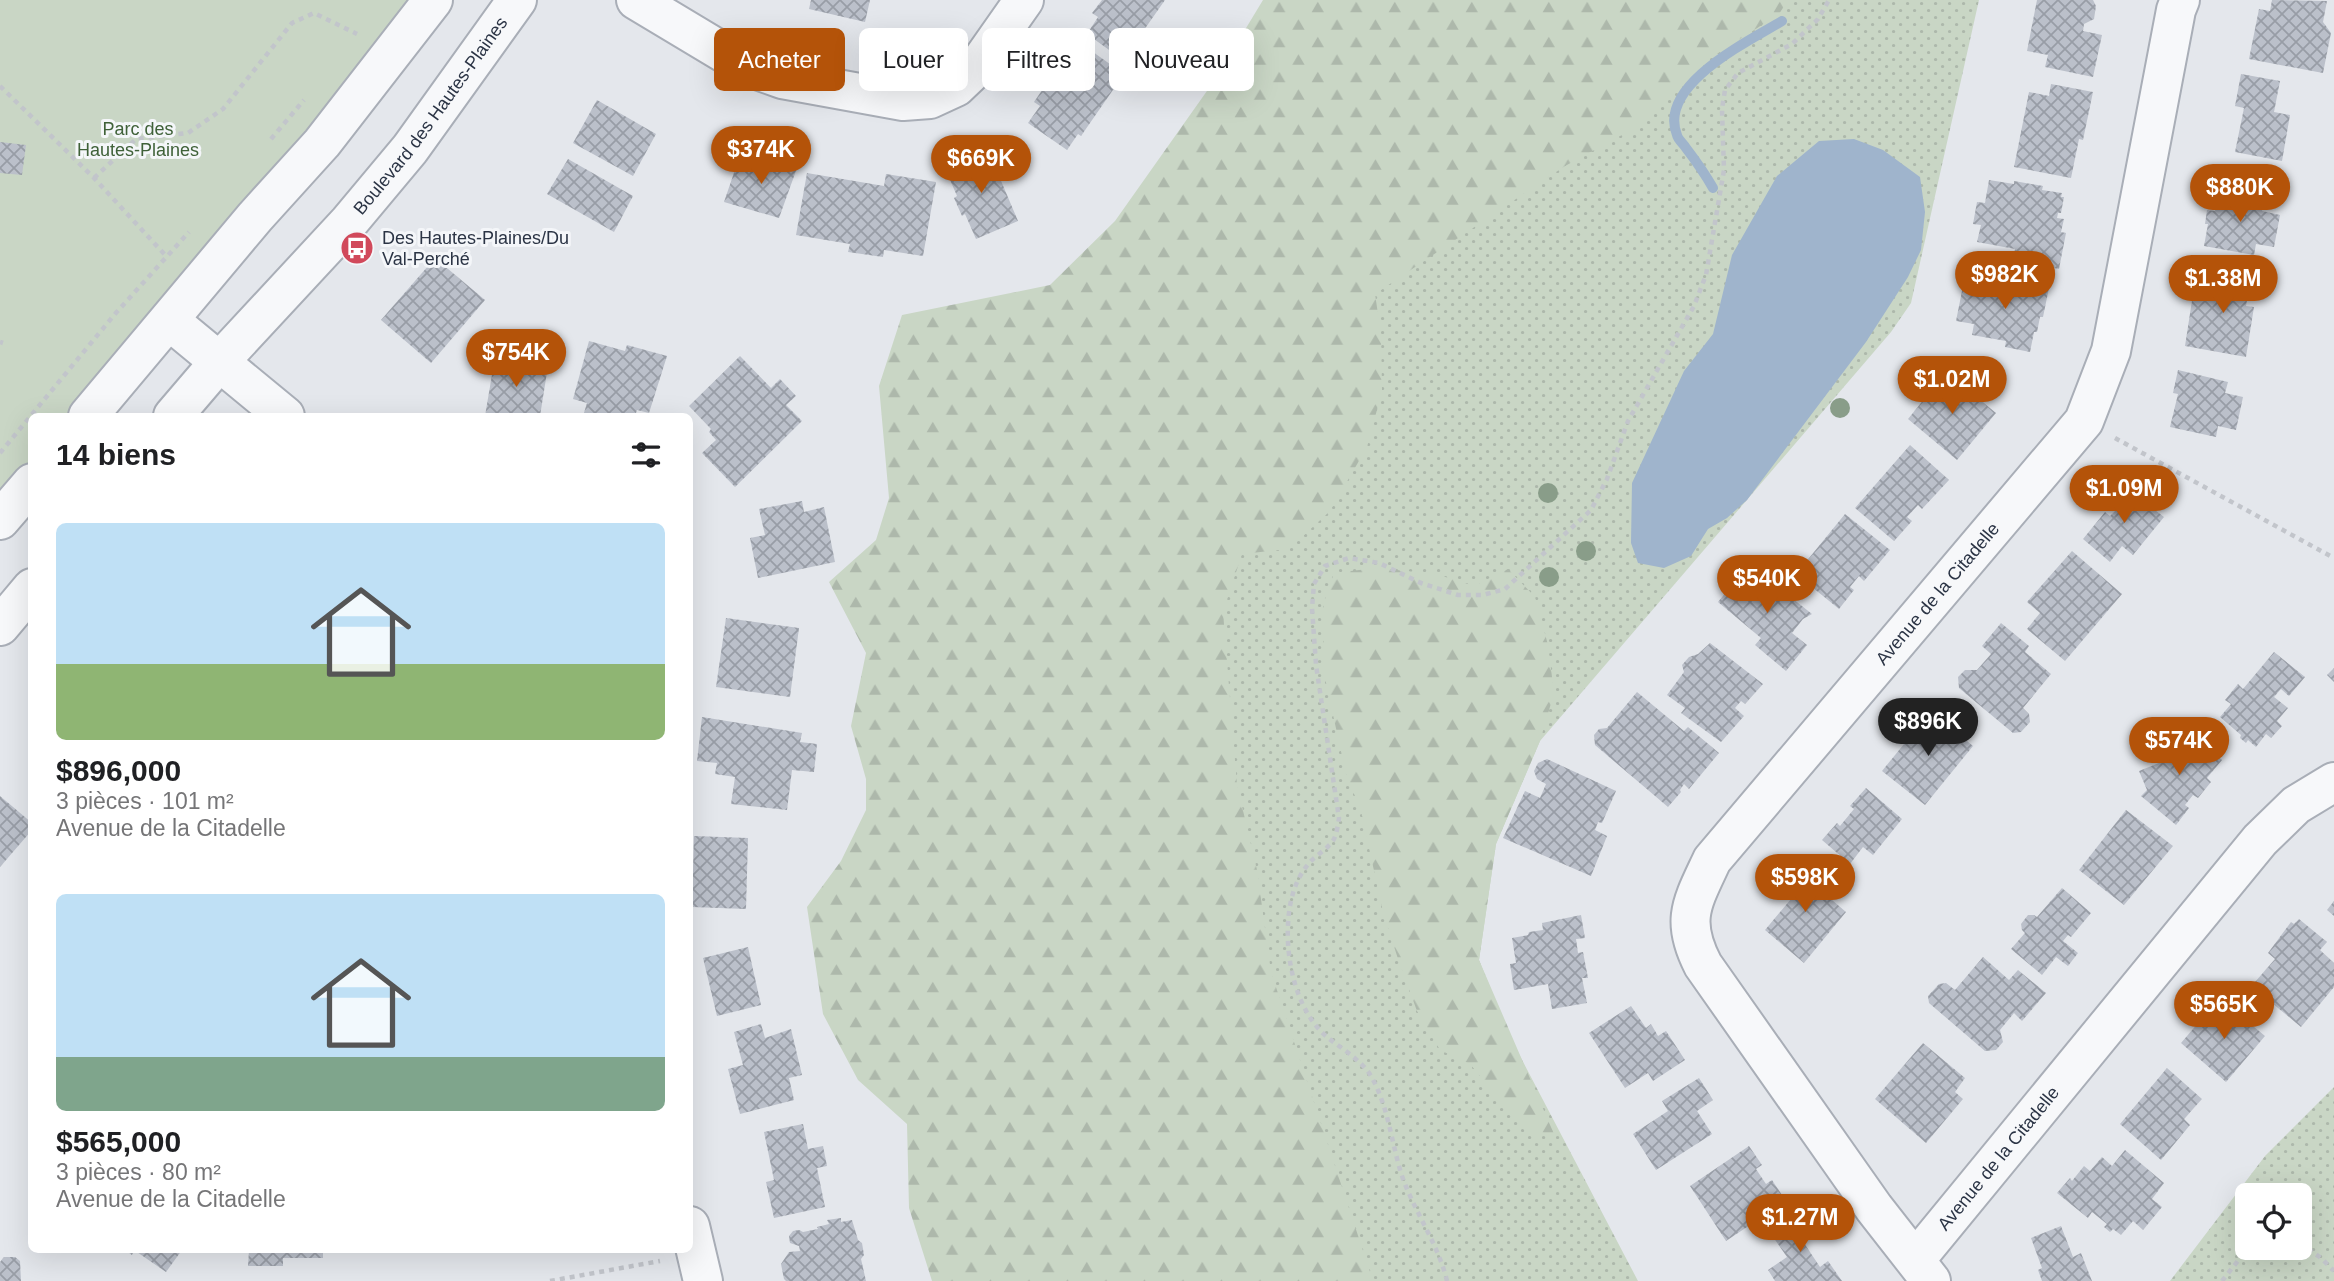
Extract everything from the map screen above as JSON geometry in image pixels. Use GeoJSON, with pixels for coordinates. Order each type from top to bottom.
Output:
{"type":"FeatureCollection","features":[{"type":"Feature","properties":{"kind":"street"},"geometry":{"type":"LineString","coordinates":[[92,413],[255,217],[322,143],[433,0]]}},
{"type":"Feature","properties":{"kind":"street","name":"Boulevard des Hautes-Plaines"},"geometry":{"type":"LineString","coordinates":[[176,413],[349,222],[410,149],[517,0]]}},
{"type":"Feature","properties":{"kind":"street"},"geometry":{"type":"LineString","coordinates":[[636,0],[746,66],[782,79],[903,101],[930,99],[956,88],[978,67],[1024,0]]}},
{"type":"Feature","properties":{"kind":"street","name":"Avenue de la Citadelle"},"geometry":{"type":"LineString","coordinates":[[2180,0],[2111,351],[2084,421],[1712,860],[1689,915],[1692,943],[1703,965],[1874,1208],[1923,1270],[2260,840],[2296,805],[2334,782]]}},
{"type":"Feature","properties":{"kind":"street"},"geometry":{"type":"LineString","coordinates":[[170,321],[281,413]]}},
{"type":"Feature","properties":{"kind":"street"},"geometry":{"type":"LineString","coordinates":[[0,520],[28,488]]}},
{"type":"Feature","properties":{"kind":"street"},"geometry":{"type":"LineString","coordinates":[[0,626],[28,593]]}},
{"type":"Feature","properties":{"kind":"path"},"geometry":{"type":"LineString","coordinates":[[1447,1281],[1401,1173],[1381,1095],[1369,1073],[1324,1035],[1307,1014],[1297,992],[1287,927],[1290,903],[1297,881],[1310,862],[1334,839],[1339,818],[1316,664],[1312,608],[1314,584],[1325,566],[1349,558],[1378,563],[1421,583],[1458,594],[1483,595],[1505,589],[1591,510],[1607,479],[1628,421],[1694,306],[1706,275],[1724,170],[1722,109],[1725,89],[1738,73],[1792,44],[1818,19],[1829,0]]}},
{"type":"Feature","properties":{"kind":"path"},"geometry":{"type":"LineString","coordinates":[[94,178],[136,139],[188,133],[223,109],[292,23],[314,13],[357,34],[351,42]]}},
{"type":"Feature","properties":{"kind":"path"},"geometry":{"type":"LineString","coordinates":[[0,86],[94,178],[167,257]]}},
{"type":"Feature","properties":{"kind":"path"},"geometry":{"type":"LineString","coordinates":[[262,148],[305,98]]}},
{"type":"Feature","properties":{"kind":"path"},"geometry":{"type":"LineString","coordinates":[[33,413],[193,227]]}},
{"type":"Feature","properties":{"kind":"path"},"geometry":{"type":"LineString","coordinates":[[0,453],[28,419]]}},
{"type":"Feature","properties":{"kind":"path"},"geometry":{"type":"LineString","coordinates":[[2084,421],[2334,558]]}},
{"type":"Feature","properties":{"kind":"path"},"geometry":{"type":"LineString","coordinates":[[2312,1252],[2334,1271]]}},
{"type":"Feature","properties":{"kind":"path"},"geometry":{"type":"LineString","coordinates":[[550,1281],[696,1254]]}},
{"type":"Feature","properties":{"kind":"path"},"geometry":{"type":"LineString","coordinates":[[2222,1281],[2239,1260]]}},
{"type":"Feature","properties":{"kind":"green space","name":"Parc des Hautes-Plaines"},"geometry":{"type":"Polygon","coordinates":[[[0,0],[433,0],[90,413],[28,413],[28,487],[0,520],[0,0]]]}},
{"type":"Feature","properties":{"kind":"green space"},"geometry":{"type":"Polygon","coordinates":[[[1263,0],[1788,0],[1779,14],[1698,66],[1642,124],[1565,166],[1375,294],[1381,334],[1382,391],[1367,447],[1330,511],[1289,549],[1242,554],[1223,612],[1237,785],[1257,870],[1271,972],[1373,1281],[932,1281],[909,1208],[907,1124],[858,1080],[823,1014],[807,907],[841,861],[866,810],[866,779],[851,726],[866,653],[829,582],[876,540],[889,498],[879,386],[902,315],[1050,285],[1115,221],[1207,91],[1254,91],[1254,28],[1246,28],[1263,0]]]}},
{"type":"Feature","properties":{"kind":"green space"},"geometry":{"type":"Polygon","coordinates":[[[1283,0],[1979,0],[1911,303],[1891,332],[1540,741],[1496,844],[1479,960],[1511,1039],[1638,1281],[944,1281],[1027,314],[1120,237],[1220,91],[1254,91],[1254,42],[1283,0]]]}},
{"type":"Feature","properties":{"kind":"green space"},"geometry":{"type":"Polygon","coordinates":[[[1376,568],[1436,574],[1474,586],[1508,569],[1535,597],[1548,645],[1554,693],[1540,741],[1496,844],[1479,960],[1554,1134],[1525,1131],[1470,1064],[1440,1050],[1417,1011],[1383,912],[1361,811],[1346,774],[1323,669],[1323,605],[1334,573],[1376,568]]]}},
{"type":"Feature","properties":{"kind":"green space"},"geometry":{"type":"Polygon","coordinates":[[[2334,1087],[2334,1281],[2170,1281],[2235,1195],[2235,1260],[2312,1260],[2312,1183],[2244,1183],[2265,1156],[2334,1087]]]}},
{"type":"Feature","properties":{"kind":"water"},"geometry":{"type":"Polygon","coordinates":[[[1854,139],[1883,150],[1920,177],[1925,212],[1921,250],[1908,277],[1866,342],[1747,500],[1727,518],[1708,529],[1691,556],[1664,568],[1638,563],[1631,543],[1632,483],[1684,371],[1713,334],[1732,255],[1777,176],[1819,141],[1854,139]]]}},
{"type":"Feature","properties":{"kind":"building"},"geometry":{"type":"Polygon","coordinates":[[[811,0],[870,0],[865,22],[809,9],[811,0]]]}},
{"type":"Feature","properties":{"kind":"building"},"geometry":{"type":"Polygon","coordinates":[[[1102,0],[1165,0],[1145,28],[1109,28],[1109,50],[1095,40],[1095,28],[1091,28],[1098,17],[1092,13],[1102,0]]]}},
{"type":"Feature","properties":{"kind":"building"},"geometry":{"type":"Polygon","coordinates":[[[2037,0],[2093,0],[2096,6],[2094,19],[2084,24],[2083,31],[2102,35],[2093,77],[2045,67],[2048,55],[2027,51],[2037,0]]]}},
{"type":"Feature","properties":{"kind":"building"},"geometry":{"type":"Polygon","coordinates":[[[2272,0],[2327,1],[2323,22],[2331,33],[2323,73],[2249,59],[2259,9],[2270,11],[2272,0]]]}},
{"type":"Feature","properties":{"kind":"building"},"geometry":{"type":"Polygon","coordinates":[[[1095,53],[1109,63],[1109,91],[1112,91],[1081,136],[1078,134],[1067,150],[1028,123],[1040,106],[1034,102],[1041,91],[1095,91],[1095,53]]]}},
{"type":"Feature","properties":{"kind":"building"},"geometry":{"type":"Polygon","coordinates":[[[2241,74],[2280,81],[2274,112],[2290,115],[2282,161],[2235,152],[2244,108],[2235,106],[2241,74]]]}},
{"type":"Feature","properties":{"kind":"building"},"geometry":{"type":"Polygon","coordinates":[[[2051,84],[2093,92],[2083,140],[2079,139],[2071,178],[2014,167],[2029,92],[2049,96],[2051,84]]]}},
{"type":"Feature","properties":{"kind":"building"},"geometry":{"type":"Polygon","coordinates":[[[597,100],[656,134],[633,176],[573,143],[597,100]]]}},
{"type":"Feature","properties":{"kind":"building"},"geometry":{"type":"Polygon","coordinates":[[[0,142],[26,145],[22,175],[0,173],[0,142]]]}},
{"type":"Feature","properties":{"kind":"building"},"geometry":{"type":"Polygon","coordinates":[[[988,150],[1018,221],[976,239],[965,214],[962,216],[954,198],[957,196],[945,168],[988,150]]]}},
{"type":"Feature","properties":{"kind":"building"},"geometry":{"type":"Polygon","coordinates":[[[758,154],[797,168],[779,218],[724,202],[738,161],[753,167],[758,154]]]}},
{"type":"Feature","properties":{"kind":"building"},"geometry":{"type":"Polygon","coordinates":[[[568,159],[633,196],[614,232],[547,194],[568,159]]]}},
{"type":"Feature","properties":{"kind":"building"},"geometry":{"type":"Polygon","coordinates":[[[807,173],[884,186],[886,174],[936,182],[923,256],[884,250],[883,257],[848,252],[850,244],[796,235],[807,173]]]}},
{"type":"Feature","properties":{"kind":"building"},"geometry":{"type":"Polygon","coordinates":[[[1989,180],[2043,186],[2042,190],[2062,193],[2061,197],[2064,197],[2061,213],[2058,213],[2057,218],[2064,219],[2061,232],[2066,233],[2059,269],[2013,260],[2015,249],[1977,242],[1981,225],[1973,224],[1977,202],[1985,203],[1989,180]]]}},
{"type":"Feature","properties":{"kind":"building"},"geometry":{"type":"Polygon","coordinates":[[[2219,191],[2264,200],[2262,211],[2280,215],[2274,247],[2256,244],[2254,255],[2204,246],[2208,224],[2205,224],[2207,210],[2215,211],[2219,191]]]}},
{"type":"Feature","properties":{"kind":"building"},"geometry":{"type":"Polygon","coordinates":[[[435,258],[485,300],[431,363],[381,320],[435,258]]]}},
{"type":"Feature","properties":{"kind":"building"},"geometry":{"type":"Polygon","coordinates":[[[2217,266],[2252,273],[2246,306],[2254,307],[2246,357],[2185,346],[2193,294],[2210,297],[2217,266]]]}},
{"type":"Feature","properties":{"kind":"building"},"geometry":{"type":"Polygon","coordinates":[[[2014,276],[2050,283],[2043,317],[2040,317],[2037,332],[2034,332],[2030,352],[2005,347],[2006,341],[1972,335],[1974,324],[1956,321],[1964,281],[2011,289],[2014,276]]]}},
{"type":"Feature","properties":{"kind":"building"},"geometry":{"type":"Polygon","coordinates":[[[589,341],[625,351],[627,345],[667,356],[649,413],[637,410],[636,413],[584,413],[587,403],[573,399],[589,341]]]}},
{"type":"Feature","properties":{"kind":"building"},"geometry":{"type":"Polygon","coordinates":[[[740,356],[771,388],[780,379],[796,396],[786,405],[802,421],[735,487],[702,453],[716,440],[709,432],[711,429],[689,406],[740,356]]]}},
{"type":"Feature","properties":{"kind":"building"},"geometry":{"type":"Polygon","coordinates":[[[495,357],[548,366],[540,413],[486,413],[495,357]]]}},
{"type":"Feature","properties":{"kind":"building"},"geometry":{"type":"Polygon","coordinates":[[[2178,370],[2228,382],[2225,393],[2243,397],[2236,430],[2218,426],[2216,437],[2170,427],[2178,394],[2173,393],[2178,370]]]}},
{"type":"Feature","properties":{"kind":"building"},"geometry":{"type":"Polygon","coordinates":[[[1946,372],[1996,413],[1957,460],[1908,419],[1946,372]]]}},
{"type":"Feature","properties":{"kind":"building"},"geometry":{"type":"Polygon","coordinates":[[[1910,445],[1949,480],[1922,509],[1918,505],[1907,517],[1912,521],[1894,541],[1855,508],[1910,445]]]}},
{"type":"Feature","properties":{"kind":"building"},"geometry":{"type":"Polygon","coordinates":[[[2117,487],[2126,487],[2134,494],[2136,491],[2144,497],[2142,500],[2164,517],[2133,555],[2122,546],[2110,562],[2083,539],[2105,512],[2110,516],[2117,509],[2111,504],[2110,495],[2117,487]]]}},
{"type":"Feature","properties":{"kind":"building"},"geometry":{"type":"Polygon","coordinates":[[[802,501],[804,512],[824,507],[835,562],[758,578],[750,538],[765,535],[759,509],[802,501]]]}},
{"type":"Feature","properties":{"kind":"building"},"geometry":{"type":"Polygon","coordinates":[[[1845,514],[1890,550],[1864,581],[1859,576],[1850,587],[1854,590],[1839,609],[1796,574],[1845,514]]]}},
{"type":"Feature","properties":{"kind":"building"},"geometry":{"type":"Polygon","coordinates":[[[2072,551],[2122,594],[2065,661],[2027,629],[2040,613],[2027,602],[2072,551]]]}},
{"type":"Feature","properties":{"kind":"building"},"geometry":{"type":"Polygon","coordinates":[[[1749,564],[1812,614],[1803,619],[1792,633],[1807,645],[1786,671],[1755,645],[1761,638],[1718,602],[1749,564]]]}},
{"type":"Feature","properties":{"kind":"building"},"geometry":{"type":"Polygon","coordinates":[[[726,618],[799,628],[790,697],[716,687],[726,618]]]}},
{"type":"Feature","properties":{"kind":"building"},"geometry":{"type":"Polygon","coordinates":[[[2001,623],[2029,646],[2025,652],[2051,674],[2023,708],[2029,714],[2030,722],[2021,732],[2013,733],[1959,688],[1958,677],[1965,670],[1977,670],[1991,654],[1982,646],[2001,623]]]}},
{"type":"Feature","properties":{"kind":"building"},"geometry":{"type":"Polygon","coordinates":[[[1710,643],[1763,684],[1745,704],[1741,701],[1735,708],[1744,716],[1721,742],[1681,713],[1685,708],[1667,695],[1684,672],[1682,665],[1710,643]]]}},
{"type":"Feature","properties":{"kind":"building"},"geometry":{"type":"Polygon","coordinates":[[[2274,652],[2305,677],[2289,696],[2281,689],[2274,697],[2288,708],[2277,721],[2282,726],[2271,738],[2266,734],[2256,747],[2248,740],[2246,743],[2240,738],[2241,735],[2220,717],[2231,704],[2225,700],[2238,684],[2243,689],[2274,652]]]}},
{"type":"Feature","properties":{"kind":"building"},"geometry":{"type":"Polygon","coordinates":[[[2334,668],[2334,682],[2327,675],[2334,668]]]}},
{"type":"Feature","properties":{"kind":"building"},"geometry":{"type":"Polygon","coordinates":[[[1637,692],[1684,731],[1688,727],[1719,753],[1689,789],[1684,784],[1681,792],[1668,807],[1595,745],[1594,735],[1599,729],[1607,728],[1637,692]]]}},
{"type":"Feature","properties":{"kind":"building"},"geometry":{"type":"Polygon","coordinates":[[[1931,711],[1973,746],[1925,805],[1882,771],[1931,711]]]}},
{"type":"Feature","properties":{"kind":"building"},"geometry":{"type":"Polygon","coordinates":[[[702,717],[802,733],[800,742],[817,744],[814,772],[792,770],[787,810],[731,804],[735,777],[715,774],[717,763],[697,761],[702,717]]]}},
{"type":"Feature","properties":{"kind":"building"},"geometry":{"type":"Polygon","coordinates":[[[2188,731],[2222,760],[2207,778],[2211,782],[2198,798],[2193,795],[2185,805],[2189,808],[2176,825],[2141,796],[2147,790],[2139,771],[2164,761],[2188,731]]]}},
{"type":"Feature","properties":{"kind":"building"},"geometry":{"type":"Polygon","coordinates":[[[1547,759],[1616,791],[1602,823],[1598,822],[1595,830],[1607,836],[1591,876],[1503,838],[1525,791],[1540,798],[1546,784],[1537,779],[1534,771],[1538,763],[1547,759]]]}},
{"type":"Feature","properties":{"kind":"building"},"geometry":{"type":"Polygon","coordinates":[[[1866,788],[1902,819],[1873,855],[1863,847],[1850,864],[1822,840],[1837,823],[1840,826],[1854,809],[1850,806],[1866,788]]]}},
{"type":"Feature","properties":{"kind":"building"},"geometry":{"type":"Polygon","coordinates":[[[0,796],[28,820],[28,835],[0,867],[0,796]]]}},
{"type":"Feature","properties":{"kind":"building"},"geometry":{"type":"Polygon","coordinates":[[[2126,810],[2173,846],[2124,905],[2079,870],[2126,810]]]}},
{"type":"Feature","properties":{"kind":"building"},"geometry":{"type":"Polygon","coordinates":[[[694,836],[748,838],[746,909],[693,907],[694,836]]]}},
{"type":"Feature","properties":{"kind":"building"},"geometry":{"type":"Polygon","coordinates":[[[1802,863],[1830,887],[1825,894],[1846,912],[1804,963],[1765,930],[1791,899],[1780,890],[1802,863]]]}},
{"type":"Feature","properties":{"kind":"building"},"geometry":{"type":"Polygon","coordinates":[[[2062,888],[2091,913],[2071,937],[2068,935],[2063,941],[2078,953],[2068,966],[2056,957],[2042,975],[2011,949],[2025,933],[2021,924],[2028,915],[2037,917],[2062,888]]]}},
{"type":"Feature","properties":{"kind":"building"},"geometry":{"type":"Polygon","coordinates":[[[2334,901],[2334,916],[2327,910],[2334,901]]]}},
{"type":"Feature","properties":{"kind":"building"},"geometry":{"type":"Polygon","coordinates":[[[1581,915],[1585,938],[1576,939],[1578,953],[1583,952],[1588,978],[1582,978],[1587,1003],[1552,1009],[1548,984],[1514,990],[1510,964],[1516,963],[1512,938],[1543,930],[1542,923],[1581,915]]]}},
{"type":"Feature","properties":{"kind":"building"},"geometry":{"type":"Polygon","coordinates":[[[2299,919],[2327,942],[2320,950],[2334,963],[2334,987],[2301,1027],[2255,989],[2255,982],[2275,959],[2268,953],[2291,922],[2294,924],[2299,919]]]}},
{"type":"Feature","properties":{"kind":"building"},"geometry":{"type":"Polygon","coordinates":[[[748,947],[761,1005],[717,1016],[703,958],[748,947]]]}},
{"type":"Feature","properties":{"kind":"building"},"geometry":{"type":"Polygon","coordinates":[[[1983,957],[2009,980],[2018,970],[2046,993],[2022,1021],[2014,1013],[2000,1030],[2003,1042],[1996,1050],[1985,1051],[1929,1003],[1928,996],[1939,984],[1946,983],[1955,990],[1983,957]]]}},
{"type":"Feature","properties":{"kind":"building"},"geometry":{"type":"Polygon","coordinates":[[[2224,1002],[2265,1036],[2226,1082],[2181,1043],[2199,1022],[2204,1026],[2224,1002]]]}},
{"type":"Feature","properties":{"kind":"building"},"geometry":{"type":"Polygon","coordinates":[[[1631,1006],[1646,1028],[1651,1024],[1658,1036],[1666,1031],[1685,1060],[1653,1081],[1648,1073],[1625,1088],[1589,1033],[1631,1006]]]}},
{"type":"Feature","properties":{"kind":"building"},"geometry":{"type":"Polygon","coordinates":[[[761,1024],[765,1038],[791,1029],[802,1075],[789,1078],[794,1100],[740,1114],[728,1069],[743,1065],[734,1032],[761,1024]]]}},
{"type":"Feature","properties":{"kind":"building"},"geometry":{"type":"Polygon","coordinates":[[[1923,1043],[1965,1078],[1955,1092],[1963,1099],[1926,1143],[1875,1099],[1923,1043]]]}},
{"type":"Feature","properties":{"kind":"building"},"geometry":{"type":"Polygon","coordinates":[[[2167,1068],[2202,1099],[2184,1119],[2190,1125],[2161,1160],[2120,1124],[2167,1068]]]}},
{"type":"Feature","properties":{"kind":"building"},"geometry":{"type":"Polygon","coordinates":[[[1699,1078],[1713,1100],[1697,1111],[1712,1134],[1656,1170],[1633,1134],[1668,1111],[1662,1101],[1699,1078]]]}},
{"type":"Feature","properties":{"kind":"building"},"geometry":{"type":"Polygon","coordinates":[[[803,1124],[808,1149],[823,1146],[827,1166],[817,1168],[825,1207],[774,1218],[766,1182],[774,1180],[764,1132],[803,1124]]]}},
{"type":"Feature","properties":{"kind":"building"},"geometry":{"type":"Polygon","coordinates":[[[1749,1146],[1762,1165],[1756,1169],[1766,1184],[1772,1180],[1786,1201],[1726,1241],[1690,1186],[1749,1146]]]}},
{"type":"Feature","properties":{"kind":"building"},"geometry":{"type":"Polygon","coordinates":[[[2125,1150],[2164,1183],[2152,1199],[2162,1207],[2143,1230],[2133,1221],[2121,1235],[2113,1229],[2110,1232],[2104,1227],[2107,1224],[2092,1212],[2088,1218],[2057,1193],[2070,1178],[2072,1181],[2084,1166],[2090,1171],[2102,1157],[2112,1166],[2125,1150]]]}},
{"type":"Feature","properties":{"kind":"building"},"geometry":{"type":"Polygon","coordinates":[[[1804,1211],[1820,1232],[1804,1243],[1820,1267],[1828,1261],[1842,1281],[1775,1281],[1768,1270],[1787,1257],[1771,1234],[1804,1211]]]}},
{"type":"Feature","properties":{"kind":"building"},"geometry":{"type":"Polygon","coordinates":[[[841,1218],[841,1222],[852,1220],[858,1240],[862,1243],[864,1255],[861,1259],[866,1281],[786,1281],[781,1264],[789,1252],[800,1251],[799,1246],[790,1243],[789,1236],[793,1231],[818,1229],[817,1227],[829,1224],[827,1220],[841,1218]]]}},
{"type":"Feature","properties":{"kind":"building"},"geometry":{"type":"Polygon","coordinates":[[[2061,1226],[2073,1257],[2081,1253],[2092,1281],[2042,1281],[2038,1270],[2042,1268],[2031,1238],[2061,1226]]]}},
{"type":"Feature","properties":{"kind":"building"},"geometry":{"type":"Polygon","coordinates":[[[138,1253],[180,1253],[166,1272],[138,1253]]]}},
{"type":"Feature","properties":{"kind":"building"},"geometry":{"type":"Polygon","coordinates":[[[249,1253],[323,1253],[323,1258],[283,1258],[283,1266],[248,1266],[249,1253]]]}},
{"type":"Feature","properties":{"kind":"building"},"geometry":{"type":"Polygon","coordinates":[[[4,1257],[15,1257],[20,1261],[21,1281],[0,1281],[0,1262],[4,1257]]]}},
{"type":"Feature","properties":{"kind":"waterway"},"geometry":{"type":"LineString","coordinates":[[1713,188],[1678,137],[1674,117],[1680,99],[1693,82],[1710,67],[1782,21]]}},
{"type":"Feature","properties":{"kind":"place","name":"Des Hautes-Plaines/Du Val-Perché"},"geometry":{"type":"Point","coordinates":[357,248]}}]}
